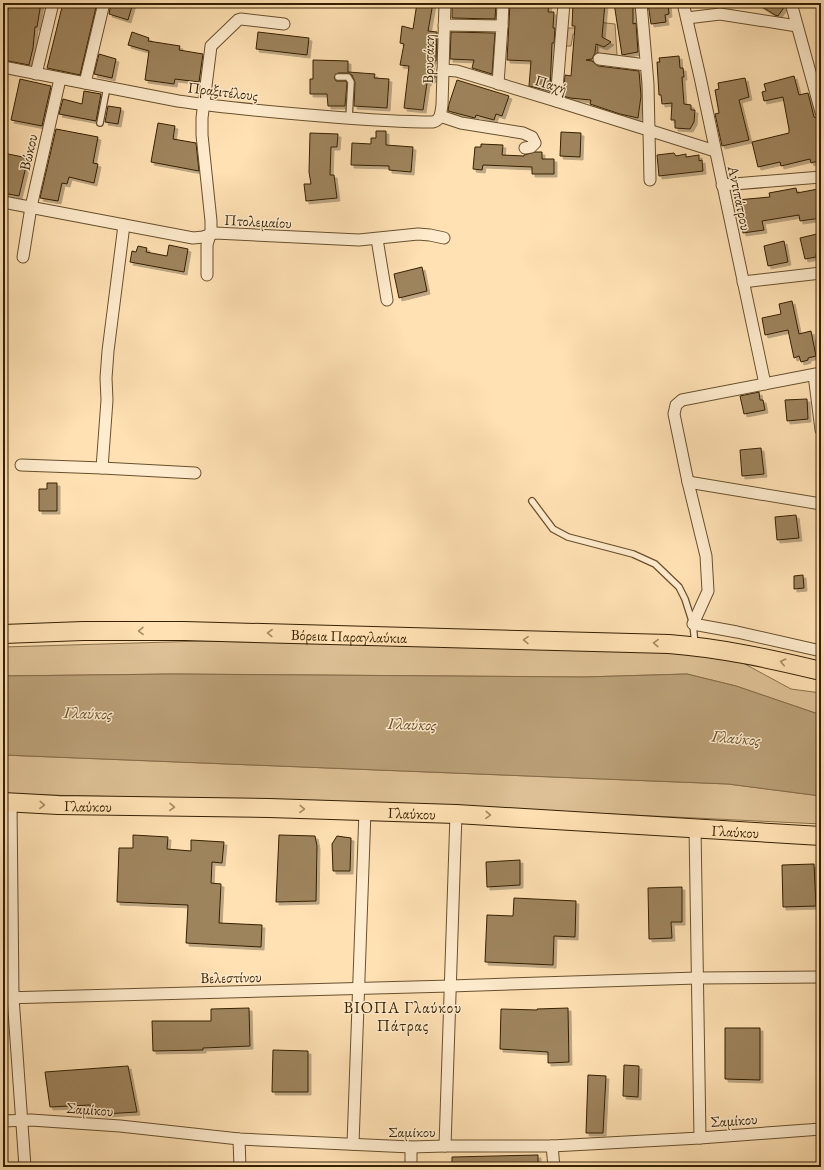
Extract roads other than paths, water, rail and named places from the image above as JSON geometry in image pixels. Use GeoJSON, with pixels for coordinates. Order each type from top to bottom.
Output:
{"type":"FeatureCollection","features":[{"type":"Feature","properties":{"kind":"main road","name":"Βόρεια Παραγλαύκια"},"geometry":{"type":"LineString","coordinates":[[3,634],[95,631],[184,631],[613,642],[695,646],[765,658],[821,671]]}},
{"type":"Feature","properties":{"kind":"main road","name":"Γλαύκου"},"geometry":{"type":"LineString","coordinates":[[7,802],[58,805],[456,814],[821,836]]}},
{"type":"Feature","properties":{"kind":"street"},"geometry":{"type":"LineString","coordinates":[[36,74],[53,3]]}},
{"type":"Feature","properties":{"kind":"street"},"geometry":{"type":"LineString","coordinates":[[85,83],[104,3]]}},
{"type":"Feature","properties":{"kind":"street","name":"Βρυσάκη"},"geometry":{"type":"LineString","coordinates":[[440,116],[442,106],[445,3]]}},
{"type":"Feature","properties":{"kind":"street"},"geometry":{"type":"LineString","coordinates":[[498,84],[503,3]]}},
{"type":"Feature","properties":{"kind":"street"},"geometry":{"type":"LineString","coordinates":[[556,101],[564,3]]}},
{"type":"Feature","properties":{"kind":"street"},"geometry":{"type":"LineString","coordinates":[[641,3],[646,65],[650,180]]}},
{"type":"Feature","properties":{"kind":"street","name":"Αντιπάτρου"},"geometry":{"type":"LineString","coordinates":[[683,3],[765,384]]}},
{"type":"Feature","properties":{"kind":"street"},"geometry":{"type":"LineString","coordinates":[[791,3],[821,112]]}},
{"type":"Feature","properties":{"kind":"street"},"geometry":{"type":"LineString","coordinates":[[687,18],[720,14],[798,26]]}},
{"type":"Feature","properties":{"kind":"street"},"geometry":{"type":"LineString","coordinates":[[207,275],[207,245],[211,228],[211,218],[202,135],[211,46],[212,43],[241,19],[284,24]]}},
{"type":"Feature","properties":{"kind":"street"},"geometry":{"type":"LineString","coordinates":[[444,24],[502,26]]}},
{"type":"Feature","properties":{"kind":"street"},"geometry":{"type":"LineString","coordinates":[[599,59],[646,65]]}},
{"type":"Feature","properties":{"kind":"street","name":"Πραξιτέλους"},"geometry":{"type":"LineString","coordinates":[[3,67],[60,79],[204,105],[349,118],[433,122],[438,120],[440,116]]}},
{"type":"Feature","properties":{"kind":"street","name":"Παχή"},"geometry":{"type":"LineString","coordinates":[[443,70],[457,72],[556,101],[715,151]]}},
{"type":"Feature","properties":{"kind":"street","name":"Βώκου"},"geometry":{"type":"LineString","coordinates":[[23,257],[31,207],[60,79]]}},
{"type":"Feature","properties":{"kind":"street"},"geometry":{"type":"LineString","coordinates":[[440,116],[461,123],[511,130],[527,134],[532,137],[535,143],[531,147],[525,148]]}},
{"type":"Feature","properties":{"kind":"street"},"geometry":{"type":"LineString","coordinates":[[722,185],[821,177]]}},
{"type":"Feature","properties":{"kind":"street","name":"Πτολεμαίου"},"geometry":{"type":"LineString","coordinates":[[3,202],[193,238],[203,237],[215,233],[359,240],[418,234],[444,238]]}},
{"type":"Feature","properties":{"kind":"street"},"geometry":{"type":"LineString","coordinates":[[102,468],[108,400],[106,378],[108,351],[124,225]]}},
{"type":"Feature","properties":{"kind":"street"},"geometry":{"type":"LineString","coordinates":[[377,239],[387,300]]}},
{"type":"Feature","properties":{"kind":"street"},"geometry":{"type":"LineString","coordinates":[[743,282],[821,272]]}},
{"type":"Feature","properties":{"kind":"street"},"geometry":{"type":"LineString","coordinates":[[821,430],[818,374],[682,400],[676,405],[674,414],[688,482],[706,556],[708,591],[693,624],[737,632],[821,651]]}},
{"type":"Feature","properties":{"kind":"street"},"geometry":{"type":"LineString","coordinates":[[21,465],[195,473]]}},
{"type":"Feature","properties":{"kind":"street"},"geometry":{"type":"LineString","coordinates":[[688,482],[821,504]]}},
{"type":"Feature","properties":{"kind":"street"},"geometry":{"type":"LineString","coordinates":[[7,802],[8,997],[25,1167]]}},
{"type":"Feature","properties":{"kind":"street"},"geometry":{"type":"LineString","coordinates":[[353,1144],[365,811]]}},
{"type":"Feature","properties":{"kind":"street"},"geometry":{"type":"LineString","coordinates":[[445,1146],[456,814]]}},
{"type":"Feature","properties":{"kind":"street"},"geometry":{"type":"LineString","coordinates":[[695,828],[700,1138]]}},
{"type":"Feature","properties":{"kind":"street","name":"Βελεστίνου"},"geometry":{"type":"LineString","coordinates":[[8,997],[697,978],[821,977]]}},
{"type":"Feature","properties":{"kind":"street","name":"Σαμίκου"},"geometry":{"type":"LineString","coordinates":[[3,1121],[21,1120],[120,1126],[239,1139],[411,1147],[552,1146],[700,1138],[821,1129]]}},
{"type":"Feature","properties":{"kind":"street"},"geometry":{"type":"LineString","coordinates":[[239,1139],[240,1167]]}},
{"type":"Feature","properties":{"kind":"street"},"geometry":{"type":"LineString","coordinates":[[552,1146],[554,1167]]}},
{"type":"Feature","properties":{"kind":"street"},"geometry":{"type":"LineString","coordinates":[[411,1147],[411,1167]]}},
{"type":"Feature","properties":{"kind":"lane"},"geometry":{"type":"LineString","coordinates":[[338,77],[348,77],[351,82],[349,118]]}},
{"type":"Feature","properties":{"kind":"lane"},"geometry":{"type":"LineString","coordinates":[[100,123],[107,87]]}},
{"type":"Feature","properties":{"kind":"lane"},"geometry":{"type":"LineString","coordinates":[[532,501],[553,529],[568,537],[633,554],[656,564],[679,587],[685,599],[693,624],[695,646]]}},
{"type":"Feature","properties":{"kind":"water","name":"Γλαύκος"},"geometry":{"type":"Polygon","coordinates":[[[172,674],[584,677],[687,674],[736,686],[821,715],[821,796],[728,784],[3,755],[3,676],[172,674]]]}},
{"type":"Feature","properties":{"kind":"district","name":"ΒΙΟΠΑ Γλαύκου Πάτρας"},"geometry":{"type":"Point","coordinates":[403,1016]}}]}
